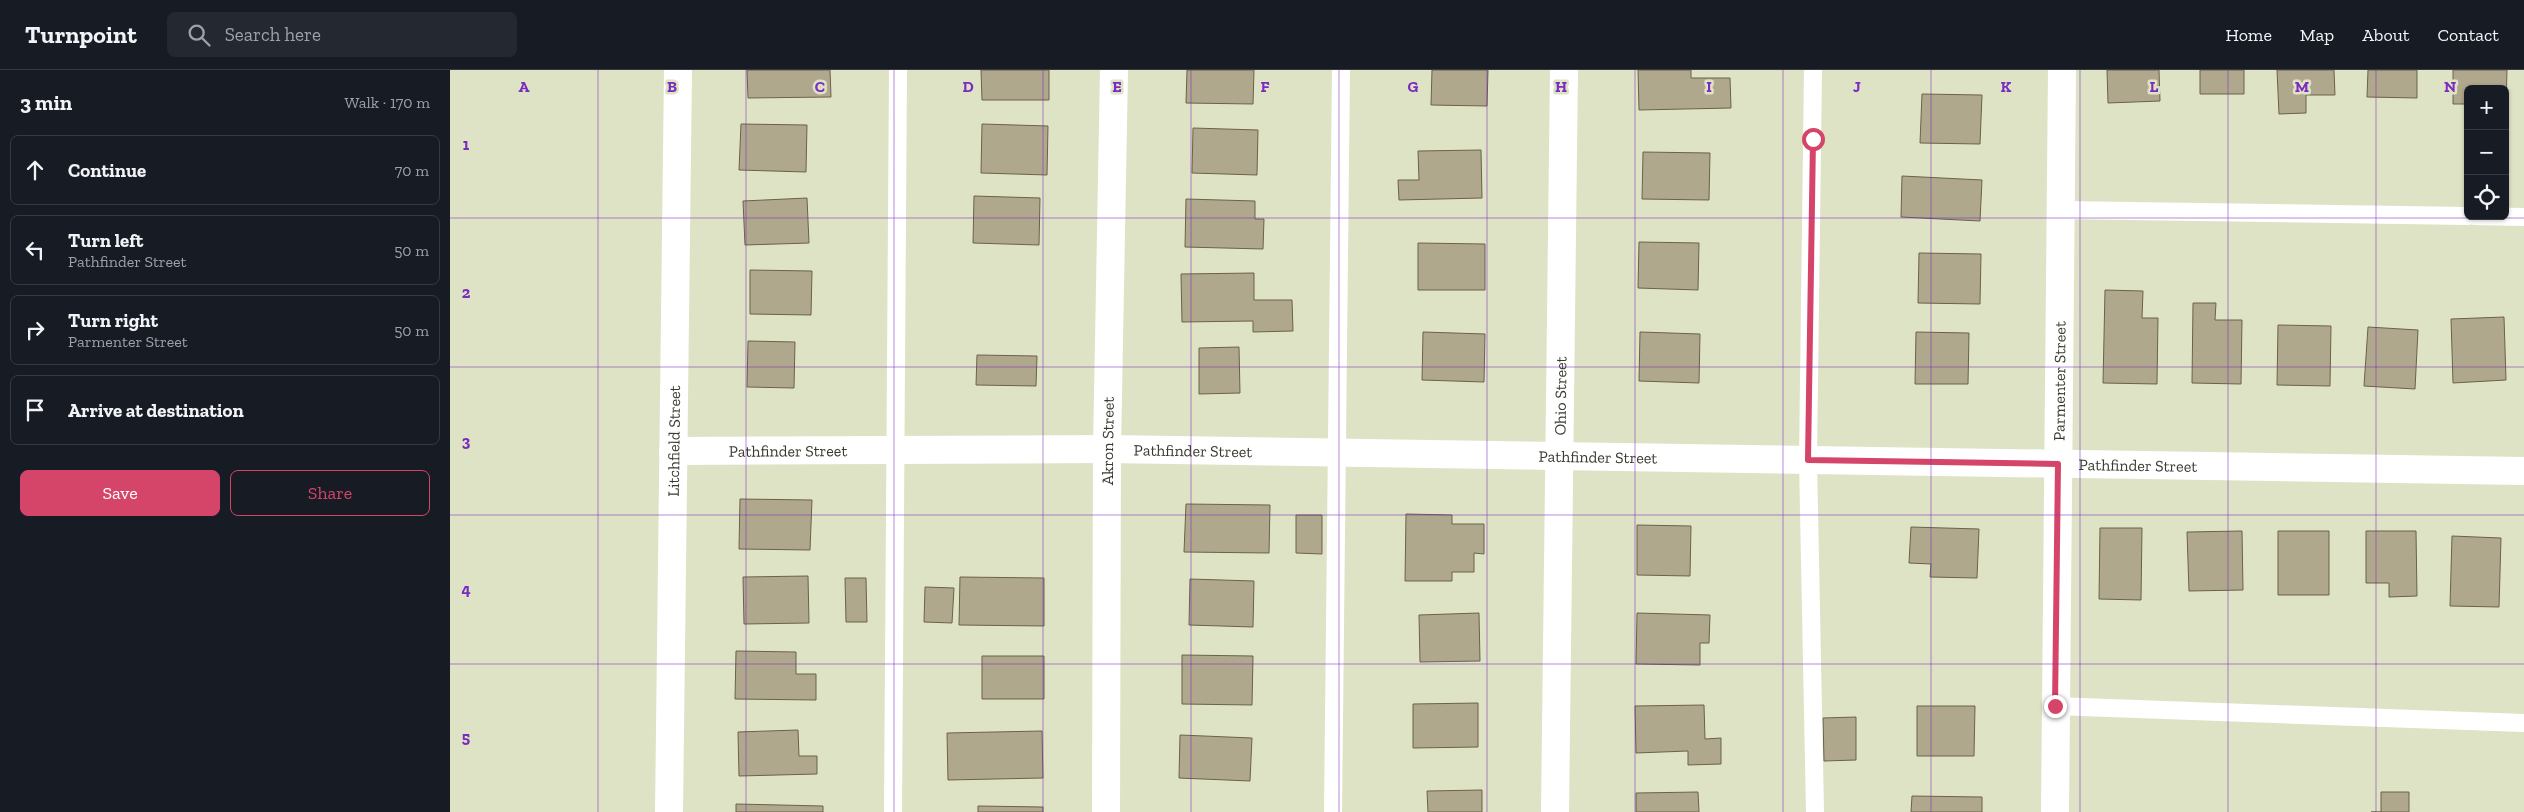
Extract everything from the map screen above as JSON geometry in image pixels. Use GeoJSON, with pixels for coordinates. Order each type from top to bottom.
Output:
{"type":"FeatureCollection","features":[{"type":"Feature","properties":{"kind":"street","name":"Litchfield Street"},"geometry":{"type":"LineString","coordinates":[[669,812],[678,70]]}},
{"type":"Feature","properties":{"kind":"street","name":"Akron Street"},"geometry":{"type":"LineString","coordinates":[[1106,812],[1107,450],[1114,70]]}},
{"type":"Feature","properties":{"kind":"street","name":"Ohio Street"},"geometry":{"type":"LineString","coordinates":[[1555,812],[1564,70]]}},
{"type":"Feature","properties":{"kind":"street","name":"Parmenter Street"},"geometry":{"type":"LineString","coordinates":[[2055,812],[2062,70]]}},
{"type":"Feature","properties":{"kind":"street","name":"Pathfinder Street"},"geometry":{"type":"LineString","coordinates":[[673,450],[1107,450],[1560,455],[2524,471]]}},
{"type":"Feature","properties":{"kind":"lane"},"geometry":{"type":"LineString","coordinates":[[893,812],[898,70]]}},
{"type":"Feature","properties":{"kind":"lane"},"geometry":{"type":"LineString","coordinates":[[1333,812],[1341,70]]}},
{"type":"Feature","properties":{"kind":"lane"},"geometry":{"type":"LineString","coordinates":[[1813,70],[1808,460],[1815,812]]}},
{"type":"Feature","properties":{"kind":"lane"},"geometry":{"type":"LineString","coordinates":[[2060,210],[2464,216]]}},
{"type":"Feature","properties":{"kind":"lane"},"geometry":{"type":"LineString","coordinates":[[2509,217],[2524,217]]}},
{"type":"Feature","properties":{"kind":"lane"},"geometry":{"type":"LineString","coordinates":[[2055,706],[2524,723]]}},
{"type":"Feature","properties":{"kind":"building"},"geometry":{"type":"Polygon","coordinates":[[[747,70],[830,70],[831,97],[748,98],[747,70]]]}},
{"type":"Feature","properties":{"kind":"building"},"geometry":{"type":"Polygon","coordinates":[[[981,70],[1049,70],[1049,100],[982,100],[981,70]]]}},
{"type":"Feature","properties":{"kind":"building"},"geometry":{"type":"Polygon","coordinates":[[[1187,70],[1254,70],[1253,104],[1186,103],[1187,70]]]}},
{"type":"Feature","properties":{"kind":"building"},"geometry":{"type":"Polygon","coordinates":[[[1432,70],[1488,70],[1487,106],[1431,105],[1432,70]]]}},
{"type":"Feature","properties":{"kind":"building"},"geometry":{"type":"Polygon","coordinates":[[[1638,70],[1691,70],[1691,78],[1730,78],[1731,108],[1639,110],[1638,70]]]}},
{"type":"Feature","properties":{"kind":"building"},"geometry":{"type":"Polygon","coordinates":[[[2107,70],[2159,70],[2160,101],[2108,103],[2107,70]]]}},
{"type":"Feature","properties":{"kind":"building"},"geometry":{"type":"Polygon","coordinates":[[[2200,70],[2244,70],[2244,94],[2200,94],[2200,70]]]}},
{"type":"Feature","properties":{"kind":"building"},"geometry":{"type":"Polygon","coordinates":[[[2277,70],[2334,70],[2335,95],[2306,95],[2306,113],[2279,114],[2277,70]]]}},
{"type":"Feature","properties":{"kind":"building"},"geometry":{"type":"Polygon","coordinates":[[[2368,70],[2417,70],[2417,98],[2367,97],[2368,70]]]}},
{"type":"Feature","properties":{"kind":"building"},"geometry":{"type":"Polygon","coordinates":[[[2453,70],[2507,70],[2507,85],[2464,85],[2464,104],[2453,104],[2453,70]]]}},
{"type":"Feature","properties":{"kind":"building"},"geometry":{"type":"Polygon","coordinates":[[[1922,94],[1982,95],[1980,144],[1920,143],[1922,94]]]}},
{"type":"Feature","properties":{"kind":"building"},"geometry":{"type":"Polygon","coordinates":[[[741,124],[807,125],[806,172],[739,170],[741,124]]]}},
{"type":"Feature","properties":{"kind":"building"},"geometry":{"type":"Polygon","coordinates":[[[982,124],[1048,126],[1047,175],[981,173],[982,124]]]}},
{"type":"Feature","properties":{"kind":"building"},"geometry":{"type":"Polygon","coordinates":[[[1193,128],[1258,130],[1257,175],[1192,173],[1193,128]]]}},
{"type":"Feature","properties":{"kind":"building"},"geometry":{"type":"Polygon","coordinates":[[[1481,150],[1482,198],[1399,200],[1398,180],[1419,180],[1418,151],[1481,150]]]}},
{"type":"Feature","properties":{"kind":"building"},"geometry":{"type":"Polygon","coordinates":[[[1643,152],[1710,153],[1709,200],[1642,199],[1643,152]]]}},
{"type":"Feature","properties":{"kind":"building"},"geometry":{"type":"Polygon","coordinates":[[[1902,176],[1982,180],[1980,221],[1901,217],[1902,176]]]}},
{"type":"Feature","properties":{"kind":"building"},"geometry":{"type":"Polygon","coordinates":[[[974,196],[1040,198],[1039,245],[973,243],[974,196]]]}},
{"type":"Feature","properties":{"kind":"building"},"geometry":{"type":"Polygon","coordinates":[[[807,198],[809,243],[745,245],[743,201],[807,198]]]}},
{"type":"Feature","properties":{"kind":"building"},"geometry":{"type":"Polygon","coordinates":[[[1186,199],[1255,201],[1255,219],[1264,219],[1263,249],[1185,247],[1186,199]]]}},
{"type":"Feature","properties":{"kind":"building"},"geometry":{"type":"Polygon","coordinates":[[[1639,242],[1699,243],[1698,290],[1638,288],[1639,242]]]}},
{"type":"Feature","properties":{"kind":"building"},"geometry":{"type":"Polygon","coordinates":[[[1418,243],[1485,244],[1485,290],[1418,290],[1418,243]]]}},
{"type":"Feature","properties":{"kind":"building"},"geometry":{"type":"Polygon","coordinates":[[[1919,253],[1981,254],[1980,304],[1918,303],[1919,253]]]}},
{"type":"Feature","properties":{"kind":"building"},"geometry":{"type":"Polygon","coordinates":[[[750,270],[812,271],[811,315],[750,314],[750,270]]]}},
{"type":"Feature","properties":{"kind":"building"},"geometry":{"type":"Polygon","coordinates":[[[1254,273],[1254,300],[1292,300],[1293,331],[1253,332],[1253,321],[1182,322],[1181,274],[1254,273]]]}},
{"type":"Feature","properties":{"kind":"building"},"geometry":{"type":"Polygon","coordinates":[[[2105,290],[2143,291],[2142,318],[2158,318],[2157,384],[2103,383],[2105,290]]]}},
{"type":"Feature","properties":{"kind":"building"},"geometry":{"type":"Polygon","coordinates":[[[2193,303],[2216,303],[2215,320],[2242,320],[2241,384],[2192,383],[2193,303]]]}},
{"type":"Feature","properties":{"kind":"building"},"geometry":{"type":"Polygon","coordinates":[[[2504,317],[2506,380],[2453,383],[2451,319],[2504,317]]]}},
{"type":"Feature","properties":{"kind":"building"},"geometry":{"type":"Polygon","coordinates":[[[2278,325],[2331,326],[2330,386],[2277,385],[2278,325]]]}},
{"type":"Feature","properties":{"kind":"building"},"geometry":{"type":"Polygon","coordinates":[[[2368,327],[2418,330],[2415,389],[2364,386],[2368,327]]]}},
{"type":"Feature","properties":{"kind":"building"},"geometry":{"type":"Polygon","coordinates":[[[1423,332],[1485,334],[1484,382],[1422,380],[1423,332]]]}},
{"type":"Feature","properties":{"kind":"building"},"geometry":{"type":"Polygon","coordinates":[[[1640,332],[1700,334],[1699,383],[1639,381],[1640,332]]]}},
{"type":"Feature","properties":{"kind":"building"},"geometry":{"type":"Polygon","coordinates":[[[1916,332],[1969,333],[1968,384],[1915,384],[1916,332]]]}},
{"type":"Feature","properties":{"kind":"building"},"geometry":{"type":"Polygon","coordinates":[[[748,341],[795,342],[794,388],[747,387],[748,341]]]}},
{"type":"Feature","properties":{"kind":"building"},"geometry":{"type":"Polygon","coordinates":[[[1239,347],[1240,393],[1199,394],[1199,348],[1239,347]]]}},
{"type":"Feature","properties":{"kind":"building"},"geometry":{"type":"Polygon","coordinates":[[[977,355],[1037,356],[1036,386],[976,385],[977,355]]]}},
{"type":"Feature","properties":{"kind":"building"},"geometry":{"type":"Polygon","coordinates":[[[740,499],[812,500],[810,550],[739,549],[740,499]]]}},
{"type":"Feature","properties":{"kind":"building"},"geometry":{"type":"Polygon","coordinates":[[[1186,504],[1270,505],[1269,553],[1184,552],[1186,504]]]}},
{"type":"Feature","properties":{"kind":"building"},"geometry":{"type":"Polygon","coordinates":[[[1406,514],[1452,515],[1452,524],[1484,524],[1484,554],[1474,553],[1474,572],[1452,572],[1452,581],[1405,581],[1406,514]]]}},
{"type":"Feature","properties":{"kind":"building"},"geometry":{"type":"Polygon","coordinates":[[[1296,515],[1322,515],[1322,554],[1296,553],[1296,515]]]}},
{"type":"Feature","properties":{"kind":"building"},"geometry":{"type":"Polygon","coordinates":[[[1637,525],[1691,526],[1690,576],[1637,575],[1637,525]]]}},
{"type":"Feature","properties":{"kind":"building"},"geometry":{"type":"Polygon","coordinates":[[[1911,527],[1979,529],[1977,578],[1930,577],[1931,564],[1909,563],[1911,527]]]}},
{"type":"Feature","properties":{"kind":"building"},"geometry":{"type":"Polygon","coordinates":[[[2100,528],[2142,528],[2141,600],[2099,599],[2100,528]]]}},
{"type":"Feature","properties":{"kind":"building"},"geometry":{"type":"Polygon","coordinates":[[[2242,531],[2243,590],[2189,591],[2187,532],[2242,531]]]}},
{"type":"Feature","properties":{"kind":"building"},"geometry":{"type":"Polygon","coordinates":[[[2278,531],[2329,531],[2329,595],[2278,595],[2278,531]]]}},
{"type":"Feature","properties":{"kind":"building"},"geometry":{"type":"Polygon","coordinates":[[[2366,531],[2416,531],[2417,596],[2389,597],[2389,583],[2366,583],[2366,531]]]}},
{"type":"Feature","properties":{"kind":"building"},"geometry":{"type":"Polygon","coordinates":[[[2452,536],[2501,538],[2499,607],[2450,606],[2452,536]]]}},
{"type":"Feature","properties":{"kind":"building"},"geometry":{"type":"Polygon","coordinates":[[[808,576],[809,623],[744,624],[743,577],[808,576]]]}},
{"type":"Feature","properties":{"kind":"building"},"geometry":{"type":"Polygon","coordinates":[[[960,577],[1044,578],[1044,626],[959,625],[960,577]]]}},
{"type":"Feature","properties":{"kind":"building"},"geometry":{"type":"Polygon","coordinates":[[[845,578],[866,578],[867,622],[846,622],[845,578]]]}},
{"type":"Feature","properties":{"kind":"building"},"geometry":{"type":"Polygon","coordinates":[[[1190,579],[1254,581],[1253,627],[1189,625],[1190,579]]]}},
{"type":"Feature","properties":{"kind":"building"},"geometry":{"type":"Polygon","coordinates":[[[925,587],[954,588],[952,623],[924,622],[925,587]]]}},
{"type":"Feature","properties":{"kind":"building"},"geometry":{"type":"Polygon","coordinates":[[[1479,613],[1480,661],[1420,662],[1419,615],[1479,613]]]}},
{"type":"Feature","properties":{"kind":"building"},"geometry":{"type":"Polygon","coordinates":[[[1637,613],[1710,615],[1709,643],[1700,643],[1700,665],[1636,664],[1637,613]]]}},
{"type":"Feature","properties":{"kind":"building"},"geometry":{"type":"Polygon","coordinates":[[[736,651],[796,652],[796,674],[816,674],[816,700],[735,699],[736,651]]]}},
{"type":"Feature","properties":{"kind":"building"},"geometry":{"type":"Polygon","coordinates":[[[1182,655],[1253,656],[1252,705],[1182,704],[1182,655]]]}},
{"type":"Feature","properties":{"kind":"building"},"geometry":{"type":"Polygon","coordinates":[[[982,656],[1044,656],[1044,699],[982,699],[982,656]]]}},
{"type":"Feature","properties":{"kind":"building"},"geometry":{"type":"Polygon","coordinates":[[[1478,703],[1478,747],[1413,748],[1413,704],[1478,703]]]}},
{"type":"Feature","properties":{"kind":"building"},"geometry":{"type":"Polygon","coordinates":[[[1704,705],[1705,739],[1721,738],[1721,764],[1688,765],[1688,751],[1636,753],[1635,706],[1704,705]]]}},
{"type":"Feature","properties":{"kind":"building"},"geometry":{"type":"Polygon","coordinates":[[[1917,706],[1975,706],[1974,756],[1917,756],[1917,706]]]}},
{"type":"Feature","properties":{"kind":"building"},"geometry":{"type":"Polygon","coordinates":[[[1856,717],[1856,760],[1824,761],[1823,718],[1856,717]]]}},
{"type":"Feature","properties":{"kind":"building"},"geometry":{"type":"Polygon","coordinates":[[[798,730],[799,756],[817,756],[817,774],[739,776],[738,732],[798,730]]]}},
{"type":"Feature","properties":{"kind":"building"},"geometry":{"type":"Polygon","coordinates":[[[1042,731],[1043,778],[948,780],[947,733],[1042,731]]]}},
{"type":"Feature","properties":{"kind":"building"},"geometry":{"type":"Polygon","coordinates":[[[1180,735],[1252,738],[1250,781],[1179,778],[1180,735]]]}},
{"type":"Feature","properties":{"kind":"building"},"geometry":{"type":"Polygon","coordinates":[[[1482,790],[1482,812],[1428,812],[1427,791],[1482,790]]]}},
{"type":"Feature","properties":{"kind":"building"},"geometry":{"type":"Polygon","coordinates":[[[1698,792],[1699,812],[1636,812],[1636,793],[1698,792]]]}},
{"type":"Feature","properties":{"kind":"building"},"geometry":{"type":"Polygon","coordinates":[[[2381,792],[2409,792],[2409,812],[2381,812],[2381,792]]]}},
{"type":"Feature","properties":{"kind":"building"},"geometry":{"type":"Polygon","coordinates":[[[1912,796],[1982,797],[1982,812],[1911,812],[1912,796]]]}},
{"type":"Feature","properties":{"kind":"building"},"geometry":{"type":"Polygon","coordinates":[[[736,804],[823,806],[823,812],[736,812],[736,804]]]}},
{"type":"Feature","properties":{"kind":"building"},"geometry":{"type":"Polygon","coordinates":[[[978,806],[1043,807],[1043,812],[978,812],[978,806]]]}},
{"type":"Feature","properties":{"kind":"route"},"geometry":{"type":"LineString","coordinates":[[1813,139],[1808,460],[2058,464],[2055,706]]}}]}
